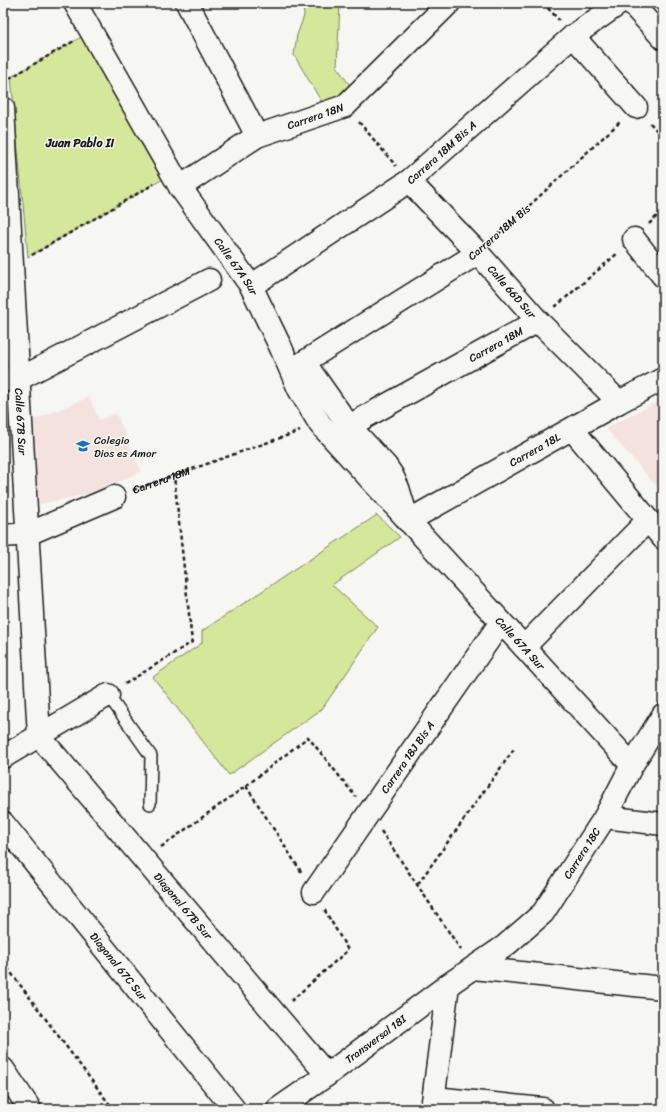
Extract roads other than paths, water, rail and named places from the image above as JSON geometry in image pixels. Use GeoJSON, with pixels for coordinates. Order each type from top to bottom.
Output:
{"type":"FeatureCollection","features":[{"type":"Feature","properties":{"kind":"street","name":"Calle 67A Sur"},"geometry":{"type":"LineString","coordinates":[[75,3],[176,181],[251,286],[299,389],[320,424],[632,765]]}},
{"type":"Feature","properties":{"kind":"street"},"geometry":{"type":"LineString","coordinates":[[187,3],[257,136]]}},
{"type":"Feature","properties":{"kind":"street","name":"Carrera 18M Bis A"},"geometry":{"type":"LineString","coordinates":[[251,286],[410,181],[573,36],[620,3]]}},
{"type":"Feature","properties":{"kind":"street"},"geometry":{"type":"LineString","coordinates":[[631,3],[663,38]]}},
{"type":"Feature","properties":{"kind":"street","name":"Carrera 18N"},"geometry":{"type":"LineString","coordinates":[[176,181],[257,136],[345,106],[438,7]]}},
{"type":"Feature","properties":{"kind":"street"},"geometry":{"type":"LineString","coordinates":[[573,36],[636,107]]}},
{"type":"Feature","properties":{"kind":"street","name":"Calle 67B Sur"},"geometry":{"type":"LineString","coordinates":[[3,108],[11,380],[28,534],[39,736]]}},
{"type":"Feature","properties":{"kind":"street","name":"Calle 66D Sur"},"geometry":{"type":"LineString","coordinates":[[410,181],[478,253],[538,321],[619,402]]}},
{"type":"Feature","properties":{"kind":"street"},"geometry":{"type":"LineString","coordinates":[[634,239],[663,276]]}},
{"type":"Feature","properties":{"kind":"street","name":"Carrera 18M Bis"},"geometry":{"type":"LineString","coordinates":[[304,362],[478,253]]}},
{"type":"Feature","properties":{"kind":"street"},"geometry":{"type":"LineString","coordinates":[[11,380],[209,280]]}},
{"type":"Feature","properties":{"kind":"street","name":"Carrera 18M"},"geometry":{"type":"LineString","coordinates":[[349,426],[538,321]]}},
{"type":"Feature","properties":{"kind":"street","name":"Calle 67A Sur"},"geometry":{"type":"LineString","coordinates":[[304,362],[349,426],[386,466],[392,475],[398,488],[408,521]]}},
{"type":"Feature","properties":{"kind":"street","name":"Carrera 18L"},"geometry":{"type":"LineString","coordinates":[[408,521],[619,402],[663,379]]}},
{"type":"Feature","properties":{"kind":"street"},"geometry":{"type":"LineString","coordinates":[[572,429],[663,538]]}},
{"type":"Feature","properties":{"kind":"street"},"geometry":{"type":"LineString","coordinates":[[3,536],[28,534],[114,497]]}},
{"type":"Feature","properties":{"kind":"street"},"geometry":{"type":"LineString","coordinates":[[524,648],[648,520]]}},
{"type":"Feature","properties":{"kind":"street","name":"Carrera 18J Bis A"},"geometry":{"type":"LineString","coordinates":[[314,892],[501,622]]}},
{"type":"Feature","properties":{"kind":"street"},"geometry":{"type":"LineString","coordinates":[[3,757],[108,695]]}},
{"type":"Feature","properties":{"kind":"street","name":"Carrera 18C"},"geometry":{"type":"LineString","coordinates":[[473,968],[505,946],[543,912],[605,817],[632,765],[663,716]]}},
{"type":"Feature","properties":{"kind":"street","name":"Diagonal 67B Sur"},"geometry":{"type":"LineString","coordinates":[[39,736],[327,1075]]}},
{"type":"Feature","properties":{"kind":"street"},"geometry":{"type":"LineString","coordinates":[[605,817],[663,824]]}},
{"type":"Feature","properties":{"kind":"street","name":"Diagonal 67C Sur"},"geometry":{"type":"LineString","coordinates":[[3,823],[234,1109]]}},
{"type":"Feature","properties":{"kind":"street"},"geometry":{"type":"LineString","coordinates":[[473,968],[663,988]]}},
{"type":"Feature","properties":{"kind":"street","name":"Transversal 18I"},"geometry":{"type":"LineString","coordinates":[[278,1109],[473,968]]}},
{"type":"Feature","properties":{"kind":"street"},"geometry":{"type":"LineString","coordinates":[[448,985],[433,1104],[542,1109]]}},
{"type":"Feature","properties":{"kind":"street"},"geometry":{"type":"LineString","coordinates":[[3,1069],[30,1109]]}},
{"type":"Feature","properties":{"kind":"lane"},"geometry":{"type":"LineString","coordinates":[[108,695],[151,756],[150,804]]}},
{"type":"Feature","properties":{"kind":"place","name":"Colegio Dios es Amor"},"geometry":{"type":"Point","coordinates":[83,446]}},
{"type":"Feature","properties":{"kind":"district","name":"Juan Pablo II"},"geometry":{"type":"Point","coordinates":[80,143]}}]}
